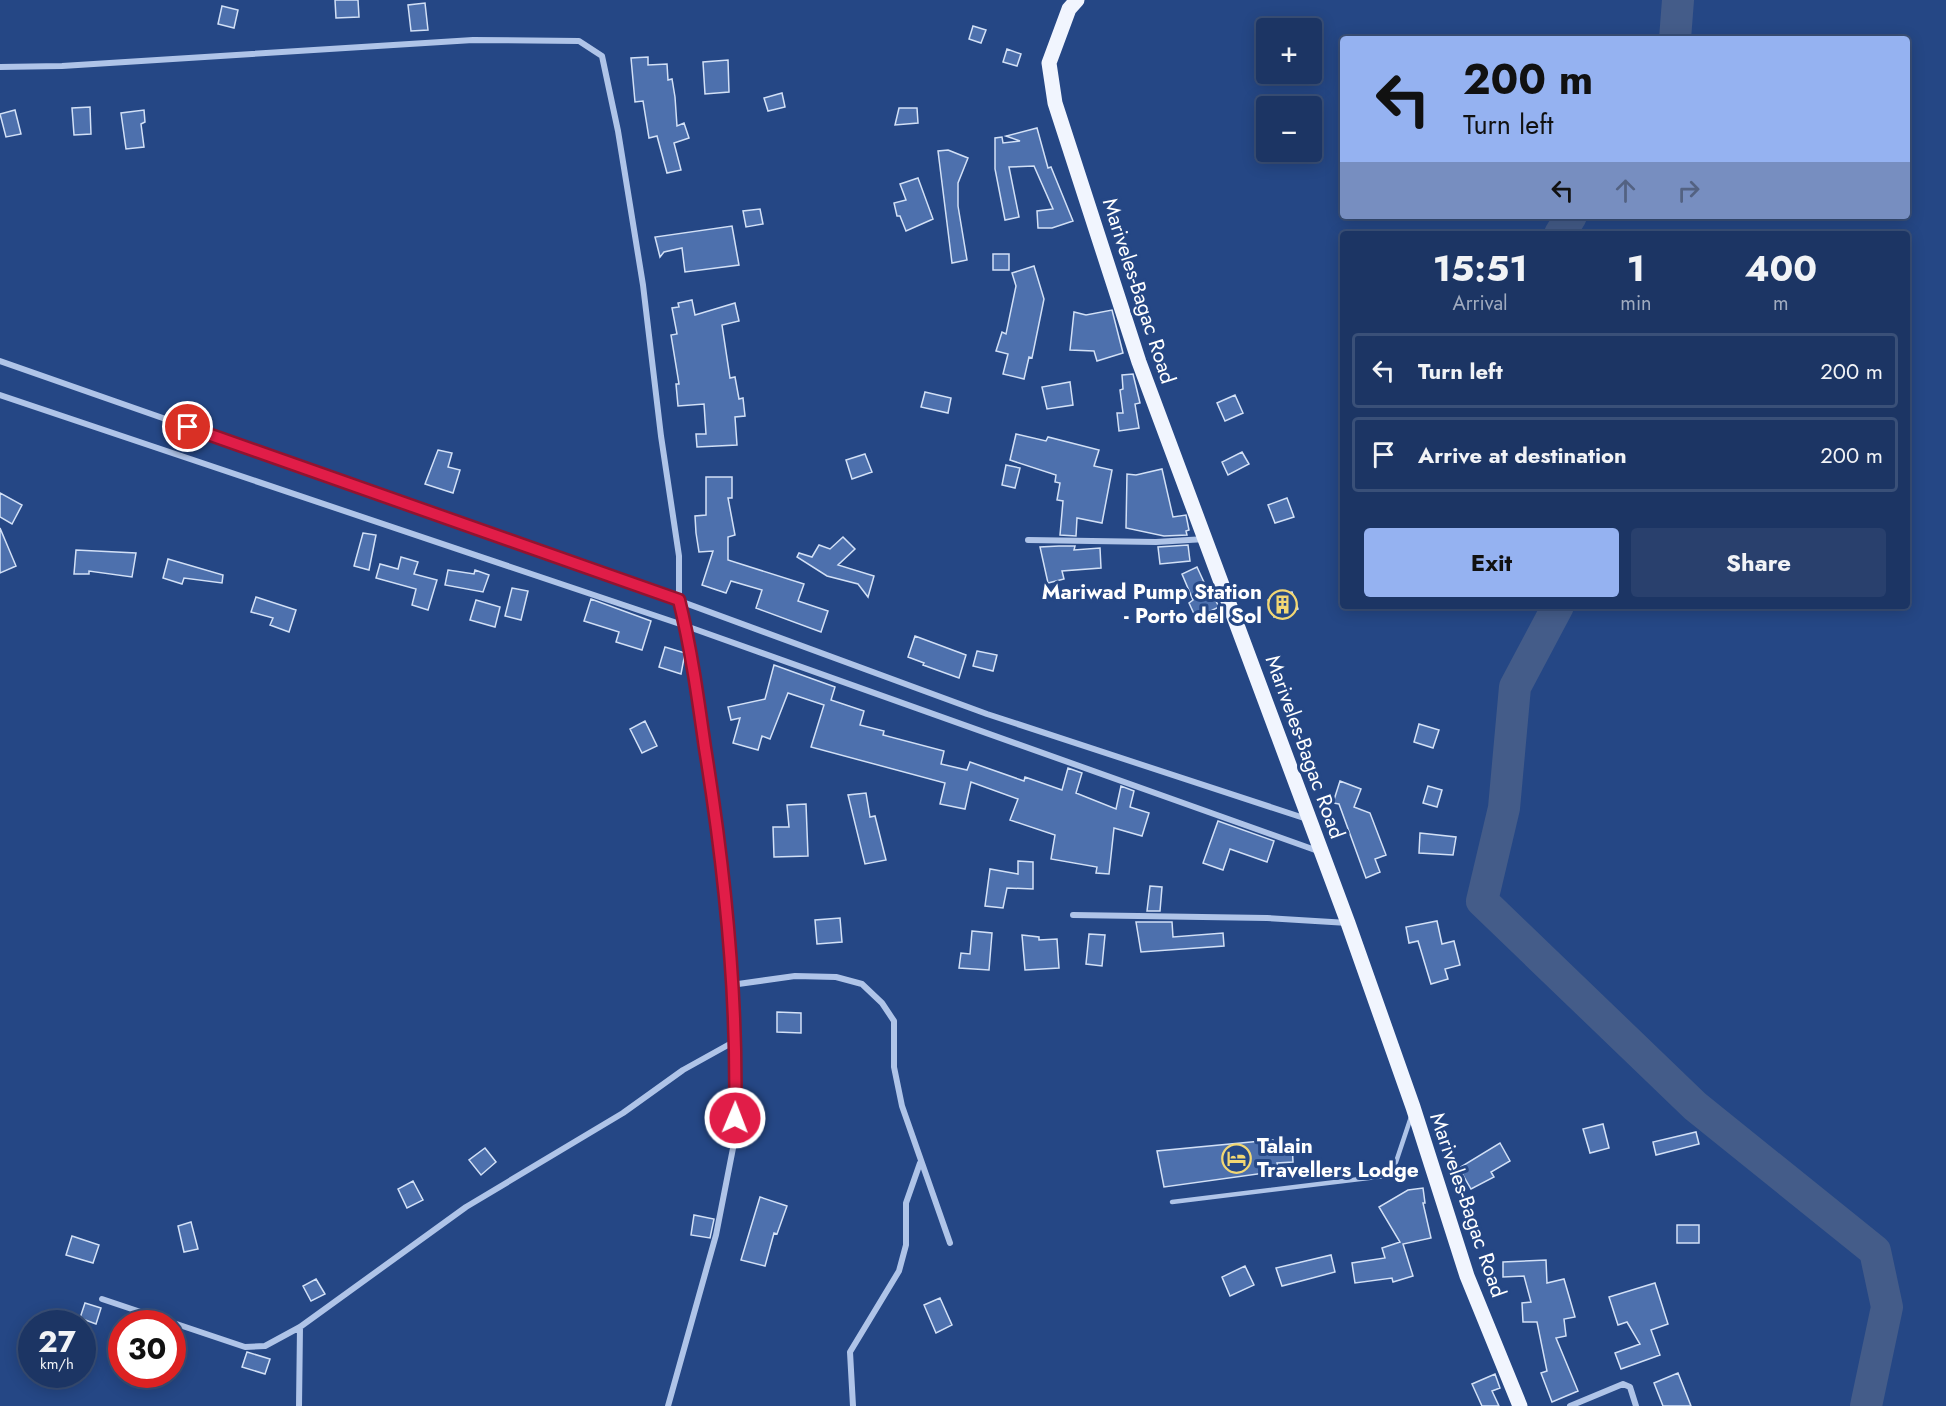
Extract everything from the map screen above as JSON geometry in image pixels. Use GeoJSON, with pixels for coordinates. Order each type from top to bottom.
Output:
{"type":"FeatureCollection","features":[{"type":"Feature","properties":{"kind":"main road","name":"Mariveles-Bagac Road"},"geometry":{"type":"LineString","coordinates":[[1077,0],[1069,9],[1049,63],[1055,103],[1139,362],[1348,923],[1413,1107],[1467,1276],[1520,1406]]}},
{"type":"Feature","properties":{"kind":"street"},"geometry":{"type":"LineString","coordinates":[[0,66],[62,66],[473,40],[579,41],[602,56],[618,131],[643,285],[661,436],[679,556],[679,600],[686,626],[729,917],[731,985],[737,1040],[735,1138],[718,1224],[668,1406]]}},
{"type":"Feature","properties":{"kind":"street"},"geometry":{"type":"LineString","coordinates":[[0,361],[679,600],[987,714],[1310,820]]}},
{"type":"Feature","properties":{"kind":"street"},"geometry":{"type":"LineString","coordinates":[[0,395],[686,626],[1322,852]]}},
{"type":"Feature","properties":{"kind":"street"},"geometry":{"type":"LineString","coordinates":[[1028,540],[1156,542],[1205,538]]}},
{"type":"Feature","properties":{"kind":"street"},"geometry":{"type":"LineString","coordinates":[[1072,915],[1267,918],[1348,923]]}},
{"type":"Feature","properties":{"kind":"street"},"geometry":{"type":"LineString","coordinates":[[731,985],[795,976],[836,977],[862,984],[870,990],[894,1021],[894,1067],[920,1163],[950,1243]]}},
{"type":"Feature","properties":{"kind":"street"},"geometry":{"type":"LineString","coordinates":[[102,1299],[245,1347],[265,1346],[300,1328],[466,1208],[623,1113],[683,1070],[737,1040]]}},
{"type":"Feature","properties":{"kind":"street"},"geometry":{"type":"LineString","coordinates":[[853,1406],[850,1352],[899,1271],[906,1245],[906,1203],[920,1163]]}},
{"type":"Feature","properties":{"kind":"street"},"geometry":{"type":"LineString","coordinates":[[299,1406],[300,1328]]}},
{"type":"Feature","properties":{"kind":"street"},"geometry":{"type":"LineString","coordinates":[[1570,1406],[1623,1384],[1630,1387],[1636,1406]]}},
{"type":"Feature","properties":{"kind":"lane"},"geometry":{"type":"LineString","coordinates":[[1172,1202],[1385,1176],[1396,1162],[1413,1107]]}},
{"type":"Feature","properties":{"kind":"building"},"geometry":{"type":"Polygon","coordinates":[[[335,0],[358,0],[359,17],[336,18],[335,0]]]}},
{"type":"Feature","properties":{"kind":"building"},"geometry":{"type":"Polygon","coordinates":[[[425,3],[428,30],[411,31],[408,5],[425,3]]]}},
{"type":"Feature","properties":{"kind":"building"},"geometry":{"type":"Polygon","coordinates":[[[222,6],[238,10],[234,28],[218,24],[222,6]]]}},
{"type":"Feature","properties":{"kind":"building"},"geometry":{"type":"Polygon","coordinates":[[[973,26],[986,30],[981,43],[969,39],[973,26]]]}},
{"type":"Feature","properties":{"kind":"building"},"geometry":{"type":"Polygon","coordinates":[[[1007,49],[1021,54],[1017,66],[1003,62],[1007,49]]]}},
{"type":"Feature","properties":{"kind":"building"},"geometry":{"type":"Polygon","coordinates":[[[648,57],[648,65],[667,64],[668,80],[672,79],[677,126],[684,123],[689,138],[674,143],[681,170],[667,173],[657,136],[649,138],[643,101],[635,102],[631,58],[648,57]]]}},
{"type":"Feature","properties":{"kind":"building"},"geometry":{"type":"Polygon","coordinates":[[[728,60],[729,92],[705,94],[703,62],[728,60]]]}},
{"type":"Feature","properties":{"kind":"building"},"geometry":{"type":"Polygon","coordinates":[[[782,93],[785,107],[768,111],[764,98],[782,93]]]}},
{"type":"Feature","properties":{"kind":"building"},"geometry":{"type":"Polygon","coordinates":[[[90,107],[91,134],[74,135],[72,108],[90,107]]]}},
{"type":"Feature","properties":{"kind":"building"},"geometry":{"type":"Polygon","coordinates":[[[899,108],[917,108],[918,123],[895,125],[899,108]]]}},
{"type":"Feature","properties":{"kind":"building"},"geometry":{"type":"Polygon","coordinates":[[[15,110],[21,134],[6,137],[0,114],[15,110]]]}},
{"type":"Feature","properties":{"kind":"building"},"geometry":{"type":"Polygon","coordinates":[[[144,110],[145,122],[141,124],[144,147],[126,149],[121,113],[144,110]]]}},
{"type":"Feature","properties":{"kind":"building"},"geometry":{"type":"Polygon","coordinates":[[[1037,128],[1048,168],[1051,167],[1073,221],[1052,228],[1038,228],[1037,211],[1053,209],[1034,166],[1009,167],[1019,217],[1005,220],[995,169],[995,138],[1002,137],[1003,143],[1020,141],[1006,136],[1037,128]]]}},
{"type":"Feature","properties":{"kind":"building"},"geometry":{"type":"Polygon","coordinates":[[[948,150],[968,158],[958,183],[958,206],[967,260],[952,263],[938,151],[948,150]]]}},
{"type":"Feature","properties":{"kind":"building"},"geometry":{"type":"Polygon","coordinates":[[[918,178],[933,219],[906,231],[900,216],[897,216],[894,203],[906,200],[900,184],[918,178]]]}},
{"type":"Feature","properties":{"kind":"building"},"geometry":{"type":"Polygon","coordinates":[[[760,209],[763,224],[746,227],[743,211],[760,209]]]}},
{"type":"Feature","properties":{"kind":"building"},"geometry":{"type":"Polygon","coordinates":[[[732,226],[739,265],[685,272],[682,248],[664,252],[660,257],[655,237],[732,226]]]}},
{"type":"Feature","properties":{"kind":"building"},"geometry":{"type":"Polygon","coordinates":[[[993,254],[1009,254],[1009,270],[993,270],[993,254]]]}},
{"type":"Feature","properties":{"kind":"building"},"geometry":{"type":"Polygon","coordinates":[[[1034,266],[1044,299],[1032,358],[1029,357],[1024,379],[1003,374],[1008,354],[996,351],[1002,332],[1006,334],[1016,286],[1012,273],[1034,266]]]}},
{"type":"Feature","properties":{"kind":"building"},"geometry":{"type":"Polygon","coordinates":[[[692,300],[695,315],[735,303],[739,321],[722,325],[730,378],[735,377],[739,399],[743,398],[745,416],[735,417],[737,445],[697,447],[696,434],[706,434],[704,404],[678,406],[676,384],[679,384],[671,335],[677,334],[672,308],[679,307],[678,303],[692,300]]]}},
{"type":"Feature","properties":{"kind":"building"},"geometry":{"type":"Polygon","coordinates":[[[1112,310],[1123,353],[1097,361],[1094,351],[1070,350],[1074,312],[1086,315],[1112,310]]]}},
{"type":"Feature","properties":{"kind":"building"},"geometry":{"type":"Polygon","coordinates":[[[1133,374],[1140,403],[1135,404],[1139,428],[1119,431],[1117,413],[1123,413],[1120,390],[1123,389],[1122,375],[1133,374]]]}},
{"type":"Feature","properties":{"kind":"building"},"geometry":{"type":"Polygon","coordinates":[[[1070,382],[1073,405],[1047,409],[1042,387],[1070,382]]]}},
{"type":"Feature","properties":{"kind":"building"},"geometry":{"type":"Polygon","coordinates":[[[925,392],[951,398],[948,413],[921,407],[925,392]]]}},
{"type":"Feature","properties":{"kind":"building"},"geometry":{"type":"Polygon","coordinates":[[[1235,395],[1243,413],[1225,421],[1217,403],[1235,395]]]}},
{"type":"Feature","properties":{"kind":"building"},"geometry":{"type":"Polygon","coordinates":[[[1016,434],[1046,441],[1048,437],[1099,450],[1094,466],[1112,470],[1102,523],[1077,518],[1076,536],[1060,535],[1063,501],[1057,500],[1060,483],[1055,482],[1056,475],[1010,460],[1016,434]]]}},
{"type":"Feature","properties":{"kind":"building"},"geometry":{"type":"Polygon","coordinates":[[[438,450],[452,453],[448,467],[460,470],[453,493],[425,484],[438,450]]]}},
{"type":"Feature","properties":{"kind":"building"},"geometry":{"type":"Polygon","coordinates":[[[1242,452],[1249,464],[1228,475],[1222,462],[1242,452]]]}},
{"type":"Feature","properties":{"kind":"building"},"geometry":{"type":"Polygon","coordinates":[[[865,454],[872,472],[852,479],[846,460],[865,454]]]}},
{"type":"Feature","properties":{"kind":"building"},"geometry":{"type":"Polygon","coordinates":[[[1006,465],[1020,468],[1015,488],[1002,485],[1006,465]]]}},
{"type":"Feature","properties":{"kind":"building"},"geometry":{"type":"Polygon","coordinates":[[[1162,469],[1173,517],[1186,515],[1189,530],[1186,531],[1187,535],[1164,536],[1126,528],[1127,474],[1136,475],[1162,469]]]}},
{"type":"Feature","properties":{"kind":"building"},"geometry":{"type":"Polygon","coordinates":[[[706,477],[732,477],[732,498],[728,498],[735,535],[728,537],[728,560],[804,584],[798,601],[828,611],[821,632],[756,608],[762,590],[731,581],[726,593],[702,585],[713,551],[699,552],[696,533],[695,516],[706,515],[706,477]]]}},
{"type":"Feature","properties":{"kind":"building"},"geometry":{"type":"Polygon","coordinates":[[[0,493],[22,505],[12,524],[0,517],[0,493]]]}},
{"type":"Feature","properties":{"kind":"building"},"geometry":{"type":"Polygon","coordinates":[[[1287,498],[1294,517],[1275,523],[1268,505],[1287,498]]]}},
{"type":"Feature","properties":{"kind":"building"},"geometry":{"type":"Polygon","coordinates":[[[0,528],[16,566],[0,573],[0,528]]]}},
{"type":"Feature","properties":{"kind":"building"},"geometry":{"type":"Polygon","coordinates":[[[363,533],[376,535],[369,570],[354,566],[363,533]]]}},
{"type":"Feature","properties":{"kind":"building"},"geometry":{"type":"Polygon","coordinates":[[[843,537],[855,549],[838,565],[874,576],[868,597],[858,584],[827,576],[797,557],[799,553],[812,557],[819,545],[830,549],[843,537]]]}},
{"type":"Feature","properties":{"kind":"building"},"geometry":{"type":"Polygon","coordinates":[[[1188,545],[1190,561],[1160,564],[1158,547],[1188,545]]]}},
{"type":"Feature","properties":{"kind":"building"},"geometry":{"type":"Polygon","coordinates":[[[1075,546],[1074,550],[1100,548],[1101,568],[1062,571],[1064,579],[1048,583],[1040,547],[1075,546]]]}},
{"type":"Feature","properties":{"kind":"building"},"geometry":{"type":"Polygon","coordinates":[[[76,550],[136,553],[132,577],[89,571],[89,574],[74,574],[76,550]]]}},
{"type":"Feature","properties":{"kind":"building"},"geometry":{"type":"Polygon","coordinates":[[[401,557],[418,562],[414,574],[437,580],[428,610],[412,605],[416,589],[376,578],[380,564],[398,569],[401,557]]]}},
{"type":"Feature","properties":{"kind":"building"},"geometry":{"type":"Polygon","coordinates":[[[168,559],[223,575],[222,583],[184,578],[182,584],[163,578],[168,559]]]}},
{"type":"Feature","properties":{"kind":"building"},"geometry":{"type":"Polygon","coordinates":[[[1197,567],[1209,593],[1211,592],[1219,607],[1196,618],[1189,603],[1193,600],[1182,574],[1197,567]]]}},
{"type":"Feature","properties":{"kind":"building"},"geometry":{"type":"Polygon","coordinates":[[[448,570],[474,574],[475,570],[489,575],[483,592],[445,585],[448,570]]]}},
{"type":"Feature","properties":{"kind":"building"},"geometry":{"type":"Polygon","coordinates":[[[512,588],[528,591],[521,620],[505,616],[512,588]]]}},
{"type":"Feature","properties":{"kind":"building","name":"Mariwad Pump Station - Porto del Sol"},"geometry":{"type":"Polygon","coordinates":[[[1292,592],[1298,609],[1274,617],[1268,600],[1292,592]]]}},
{"type":"Feature","properties":{"kind":"building"},"geometry":{"type":"Polygon","coordinates":[[[256,597],[296,610],[289,632],[270,625],[273,618],[251,612],[256,597]]]}},
{"type":"Feature","properties":{"kind":"building"},"geometry":{"type":"Polygon","coordinates":[[[591,599],[651,621],[642,650],[616,642],[619,632],[584,621],[591,599]]]}},
{"type":"Feature","properties":{"kind":"building"},"geometry":{"type":"Polygon","coordinates":[[[476,600],[500,607],[495,627],[470,620],[476,600]]]}},
{"type":"Feature","properties":{"kind":"building"},"geometry":{"type":"Polygon","coordinates":[[[915,636],[966,655],[959,678],[908,657],[915,636]]]}},
{"type":"Feature","properties":{"kind":"building"},"geometry":{"type":"Polygon","coordinates":[[[665,647],[685,653],[681,674],[659,667],[665,647]]]}},
{"type":"Feature","properties":{"kind":"building"},"geometry":{"type":"Polygon","coordinates":[[[977,651],[997,655],[993,671],[973,666],[977,651]]]}},
{"type":"Feature","properties":{"kind":"building"},"geometry":{"type":"Polygon","coordinates":[[[774,665],[835,687],[831,700],[864,711],[860,725],[884,731],[883,735],[944,751],[941,764],[967,770],[970,762],[1024,781],[1025,777],[1062,790],[1068,768],[1082,773],[1076,793],[1116,809],[1121,786],[1134,791],[1130,807],[1149,813],[1142,836],[1114,828],[1109,874],[1096,873],[1097,867],[1051,859],[1055,835],[1010,820],[1018,799],[971,782],[965,809],[940,804],[945,783],[811,747],[824,705],[788,693],[770,739],[762,736],[758,750],[733,743],[740,718],[731,720],[728,707],[765,699],[774,665]]]}},
{"type":"Feature","properties":{"kind":"building"},"geometry":{"type":"Polygon","coordinates":[[[645,721],[657,746],[642,753],[630,729],[645,721]]]}},
{"type":"Feature","properties":{"kind":"building"},"geometry":{"type":"Polygon","coordinates":[[[1419,724],[1439,730],[1433,748],[1414,742],[1419,724]]]}},
{"type":"Feature","properties":{"kind":"building"},"geometry":{"type":"Polygon","coordinates":[[[1340,781],[1361,789],[1354,807],[1370,813],[1386,855],[1375,859],[1380,872],[1366,878],[1339,804],[1333,803],[1340,781]]]}},
{"type":"Feature","properties":{"kind":"building"},"geometry":{"type":"Polygon","coordinates":[[[1428,786],[1442,790],[1437,807],[1423,803],[1428,786]]]}},
{"type":"Feature","properties":{"kind":"building"},"geometry":{"type":"Polygon","coordinates":[[[866,793],[870,817],[875,816],[886,860],[865,864],[848,795],[866,793]]]}},
{"type":"Feature","properties":{"kind":"building"},"geometry":{"type":"Polygon","coordinates":[[[806,804],[808,856],[774,857],[773,827],[789,827],[787,805],[806,804]]]}},
{"type":"Feature","properties":{"kind":"building"},"geometry":{"type":"Polygon","coordinates":[[[1218,821],[1274,841],[1267,862],[1230,849],[1223,870],[1203,863],[1218,821]]]}},
{"type":"Feature","properties":{"kind":"building"},"geometry":{"type":"Polygon","coordinates":[[[1420,833],[1456,837],[1453,855],[1419,853],[1420,833]]]}},
{"type":"Feature","properties":{"kind":"building"},"geometry":{"type":"Polygon","coordinates":[[[1018,861],[1033,862],[1033,889],[1007,888],[1003,908],[985,906],[990,869],[1018,874],[1018,861]]]}},
{"type":"Feature","properties":{"kind":"building"},"geometry":{"type":"Polygon","coordinates":[[[1150,886],[1162,887],[1160,911],[1147,911],[1150,886]]]}},
{"type":"Feature","properties":{"kind":"building"},"geometry":{"type":"Polygon","coordinates":[[[840,918],[842,942],[817,944],[815,920],[840,918]]]}},
{"type":"Feature","properties":{"kind":"building"},"geometry":{"type":"Polygon","coordinates":[[[1437,921],[1442,944],[1454,941],[1460,965],[1445,969],[1448,979],[1431,984],[1418,941],[1409,943],[1406,927],[1437,921]]]}},
{"type":"Feature","properties":{"kind":"building"},"geometry":{"type":"Polygon","coordinates":[[[1136,922],[1172,922],[1173,937],[1223,933],[1224,946],[1141,952],[1136,922]]]}},
{"type":"Feature","properties":{"kind":"building"},"geometry":{"type":"Polygon","coordinates":[[[972,931],[992,933],[989,970],[959,968],[961,953],[970,954],[972,931]]]}},
{"type":"Feature","properties":{"kind":"building"},"geometry":{"type":"Polygon","coordinates":[[[1089,934],[1105,935],[1102,966],[1086,964],[1089,934]]]}},
{"type":"Feature","properties":{"kind":"building"},"geometry":{"type":"Polygon","coordinates":[[[1022,935],[1039,937],[1039,940],[1057,939],[1059,968],[1025,970],[1022,935]]]}},
{"type":"Feature","properties":{"kind":"building"},"geometry":{"type":"Polygon","coordinates":[[[777,1012],[801,1013],[801,1033],[777,1032],[777,1012]]]}},
{"type":"Feature","properties":{"kind":"building"},"geometry":{"type":"Polygon","coordinates":[[[1603,1124],[1609,1148],[1590,1153],[1583,1129],[1603,1124]]]}},
{"type":"Feature","properties":{"kind":"building"},"geometry":{"type":"Polygon","coordinates":[[[1696,1132],[1699,1144],[1656,1155],[1653,1142],[1696,1132]]]}},
{"type":"Feature","properties":{"kind":"building"},"geometry":{"type":"Polygon","coordinates":[[[1273,1140],[1273,1144],[1292,1142],[1293,1162],[1277,1163],[1279,1171],[1164,1187],[1157,1151],[1273,1140]]]}},
{"type":"Feature","properties":{"kind":"building"},"geometry":{"type":"Polygon","coordinates":[[[1500,1143],[1510,1161],[1491,1172],[1494,1177],[1471,1189],[1459,1168],[1500,1143]]]}},
{"type":"Feature","properties":{"kind":"building"},"geometry":{"type":"Polygon","coordinates":[[[485,1148],[496,1162],[481,1175],[469,1160],[485,1148]]]}},
{"type":"Feature","properties":{"kind":"building"},"geometry":{"type":"Polygon","coordinates":[[[413,1181],[423,1200],[407,1208],[398,1189],[413,1181]]]}},
{"type":"Feature","properties":{"kind":"building"},"geometry":{"type":"Polygon","coordinates":[[[1423,1188],[1425,1203],[1423,1203],[1431,1238],[1403,1244],[1413,1276],[1393,1282],[1392,1278],[1355,1283],[1352,1263],[1385,1258],[1382,1248],[1400,1242],[1379,1207],[1408,1190],[1423,1188]]]}},
{"type":"Feature","properties":{"kind":"building"},"geometry":{"type":"Polygon","coordinates":[[[760,1197],[787,1206],[777,1234],[774,1233],[765,1266],[741,1260],[760,1197]]]}},
{"type":"Feature","properties":{"kind":"building"},"geometry":{"type":"Polygon","coordinates":[[[694,1215],[714,1219],[710,1238],[691,1235],[694,1215]]]}},
{"type":"Feature","properties":{"kind":"building"},"geometry":{"type":"Polygon","coordinates":[[[191,1222],[198,1249],[184,1252],[178,1226],[191,1222]]]}},
{"type":"Feature","properties":{"kind":"building"},"geometry":{"type":"Polygon","coordinates":[[[1677,1225],[1699,1225],[1699,1243],[1677,1243],[1677,1225]]]}},
{"type":"Feature","properties":{"kind":"building"},"geometry":{"type":"Polygon","coordinates":[[[72,1236],[99,1245],[93,1263],[66,1255],[72,1236]]]}},
{"type":"Feature","properties":{"kind":"building"},"geometry":{"type":"Polygon","coordinates":[[[1331,1255],[1335,1272],[1282,1286],[1276,1268],[1331,1255]]]}},
{"type":"Feature","properties":{"kind":"building"},"geometry":{"type":"Polygon","coordinates":[[[1546,1260],[1547,1283],[1564,1279],[1575,1317],[1564,1319],[1566,1336],[1556,1338],[1578,1391],[1552,1402],[1541,1373],[1547,1371],[1537,1322],[1523,1322],[1522,1303],[1531,1302],[1524,1276],[1503,1277],[1503,1262],[1546,1260]]]}},
{"type":"Feature","properties":{"kind":"building"},"geometry":{"type":"Polygon","coordinates":[[[1245,1266],[1254,1285],[1230,1296],[1222,1277],[1245,1266]]]}},
{"type":"Feature","properties":{"kind":"building"},"geometry":{"type":"Polygon","coordinates":[[[316,1279],[325,1294],[311,1301],[303,1286],[316,1279]]]}},
{"type":"Feature","properties":{"kind":"building"},"geometry":{"type":"Polygon","coordinates":[[[1655,1283],[1668,1324],[1651,1330],[1660,1355],[1621,1369],[1615,1353],[1640,1344],[1627,1322],[1618,1325],[1609,1297],[1655,1283]]]}},
{"type":"Feature","properties":{"kind":"building"},"geometry":{"type":"Polygon","coordinates":[[[940,1298],[952,1325],[936,1333],[924,1305],[940,1298]]]}},
{"type":"Feature","properties":{"kind":"building"},"geometry":{"type":"Polygon","coordinates":[[[85,1303],[101,1308],[96,1324],[96,1310],[83,1310],[85,1303]]]}},
{"type":"Feature","properties":{"kind":"building"},"geometry":{"type":"Polygon","coordinates":[[[247,1352],[270,1359],[265,1374],[242,1367],[247,1352]]]}},
{"type":"Feature","properties":{"kind":"building"},"geometry":{"type":"Polygon","coordinates":[[[1678,1373],[1691,1406],[1663,1406],[1654,1383],[1678,1373]]]}},
{"type":"Feature","properties":{"kind":"building"},"geometry":{"type":"Polygon","coordinates":[[[1495,1374],[1500,1388],[1492,1391],[1499,1406],[1482,1406],[1472,1384],[1495,1374]]]}},
{"type":"Feature","properties":{"kind":"waterway"},"geometry":{"type":"LineString","coordinates":[[1675,36],[1678,0]]}},
{"type":"Feature","properties":{"kind":"waterway"},"geometry":{"type":"LineString","coordinates":[[1562,231],[1569,219]]}},
{"type":"Feature","properties":{"kind":"waterway"},"geometry":{"type":"LineString","coordinates":[[1556,609],[1515,687],[1504,808],[1482,901],[1695,1106],[1875,1251],[1887,1307],[1866,1406]]}},
{"type":"Feature","properties":{"kind":"place","name":"Mariwad Pump Station - Porto del Sol"},"geometry":{"type":"Point","coordinates":[1283,604]}},
{"type":"Feature","properties":{"kind":"place","name":"Talain Travellers Lodge"},"geometry":{"type":"Point","coordinates":[1236,1158]}},
{"type":"Feature","properties":{"kind":"route"},"geometry":{"type":"LineString","coordinates":[[188,427],[679,600],[686,626],[700,713],[729,917],[731,985],[737,1040],[735,1118]]}}]}
